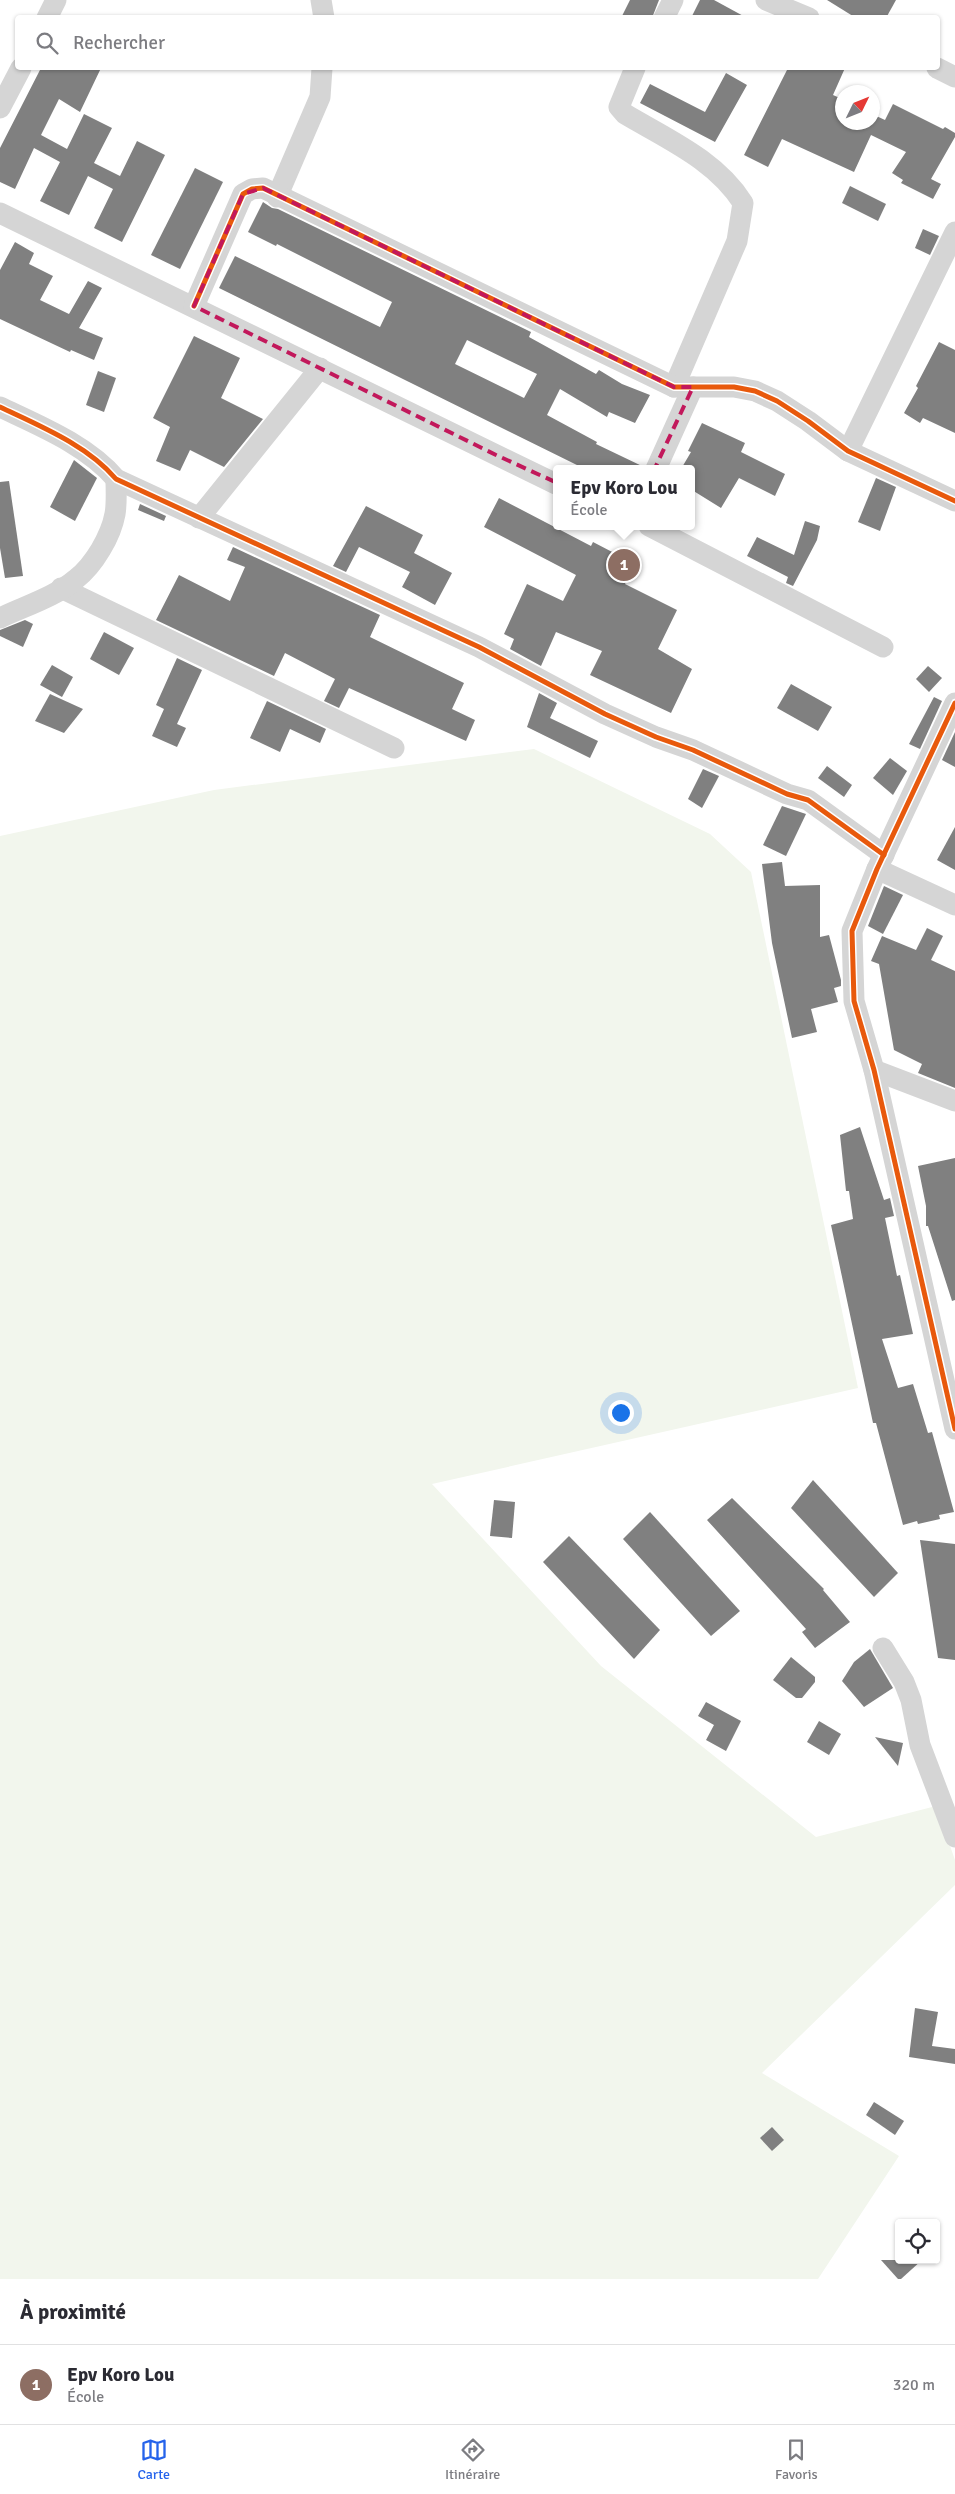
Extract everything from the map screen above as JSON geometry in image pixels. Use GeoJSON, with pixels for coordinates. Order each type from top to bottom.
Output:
{"type":"FeatureCollection","features":[{"type":"Feature","properties":{"kind":"street"},"geometry":{"type":"LineString","coordinates":[[48,15],[56,0]]}},
{"type":"Feature","properties":{"kind":"street"},"geometry":{"type":"LineString","coordinates":[[321,0],[324,15]]}},
{"type":"Feature","properties":{"kind":"street"},"geometry":{"type":"LineString","coordinates":[[666,15],[674,0]]}},
{"type":"Feature","properties":{"kind":"street"},"geometry":{"type":"LineString","coordinates":[[766,0],[802,15]]}},
{"type":"Feature","properties":{"kind":"street"},"geometry":{"type":"LineString","coordinates":[[0,108],[20,70]]}},
{"type":"Feature","properties":{"kind":"street"},"geometry":{"type":"LineString","coordinates":[[277,197],[320,97],[322,70]]}},
{"type":"Feature","properties":{"kind":"street"},"geometry":{"type":"LineString","coordinates":[[634,70],[619,107],[625,114],[715,169],[732,186],[743,203],[737,242],[683,387],[657,465]]}},
{"type":"Feature","properties":{"kind":"street"},"geometry":{"type":"LineString","coordinates":[[940,70],[955,77]]}},
{"type":"Feature","properties":{"kind":"street"},"geometry":{"type":"LineString","coordinates":[[194,306],[243,194],[252,189],[263,188],[277,197],[683,387],[734,387],[755,392],[777,401],[848,451],[955,501]]}},
{"type":"Feature","properties":{"kind":"street"},"geometry":{"type":"LineString","coordinates":[[0,213],[553,483]]}},
{"type":"Feature","properties":{"kind":"street"},"geometry":{"type":"LineString","coordinates":[[848,451],[955,232]]}},
{"type":"Feature","properties":{"kind":"street"},"geometry":{"type":"LineString","coordinates":[[198,518],[320,368]]}},
{"type":"Feature","properties":{"kind":"street"},"geometry":{"type":"LineString","coordinates":[[0,407],[75,445],[108,470],[116,479],[479,647],[604,714],[787,794],[808,800],[880,862],[955,905]]}},
{"type":"Feature","properties":{"kind":"street"},"geometry":{"type":"LineString","coordinates":[[0,618],[62,588],[76,579],[105,541],[115,514],[116,479]]}},
{"type":"Feature","properties":{"kind":"street"},"geometry":{"type":"LineString","coordinates":[[657,530],[883,648]]}},
{"type":"Feature","properties":{"kind":"street"},"geometry":{"type":"LineString","coordinates":[[62,588],[394,748]]}},
{"type":"Feature","properties":{"kind":"street"},"geometry":{"type":"LineString","coordinates":[[955,703],[880,862],[852,931],[854,1002],[874,1070],[955,1429]]}},
{"type":"Feature","properties":{"kind":"street"},"geometry":{"type":"LineString","coordinates":[[874,1070],[955,1101]]}},
{"type":"Feature","properties":{"kind":"street"},"geometry":{"type":"LineString","coordinates":[[883,1648],[904,1682],[911,1700],[920,1745],[955,1837]]}},
{"type":"Feature","properties":{"kind":"highlighted area"},"geometry":{"type":"Polygon","coordinates":[[[263,188],[674,387],[693,387],[632,517],[496,455],[194,306],[243,194],[263,188]]]}},
{"type":"Feature","properties":{"kind":"shaded area"},"geometry":{"type":"Polygon","coordinates":[[[534,749],[710,834],[751,872],[858,1388],[432,1484],[601,1666],[816,1837],[936,1806],[955,1860],[955,1885],[762,2073],[899,2156],[818,2279],[0,2279],[0,836],[214,790],[534,749]]]}},
{"type":"Feature","properties":{"kind":"building"},"geometry":{"type":"Polygon","coordinates":[[[630,0],[659,0],[653,15],[622,15],[630,0]]]}},
{"type":"Feature","properties":{"kind":"building"},"geometry":{"type":"Polygon","coordinates":[[[700,0],[714,0],[742,15],[692,15],[700,0]]]}},
{"type":"Feature","properties":{"kind":"building"},"geometry":{"type":"Polygon","coordinates":[[[827,0],[896,0],[888,15],[851,15],[827,0]]]}},
{"type":"Feature","properties":{"kind":"building"},"geometry":{"type":"Polygon","coordinates":[[[40,70],[100,70],[80,112],[59,99],[41,135],[67,149],[84,114],[112,128],[94,163],[120,176],[137,141],[165,155],[122,242],[94,228],[113,189],[88,176],[69,215],[40,201],[60,162],[34,148],[15,189],[0,182],[0,148],[40,70]]]}},
{"type":"Feature","properties":{"kind":"building"},"geometry":{"type":"Polygon","coordinates":[[[787,70],[844,70],[837,85],[835,85],[833,95],[835,96],[835,130],[880,130],[880,118],[885,120],[893,104],[955,133],[955,137],[931,179],[941,184],[933,199],[901,183],[903,180],[892,173],[906,152],[871,135],[854,172],[782,139],[768,167],[744,155],[787,70]]]}},
{"type":"Feature","properties":{"kind":"building"},"geometry":{"type":"Polygon","coordinates":[[[726,73],[747,85],[715,142],[640,103],[650,84],[705,112],[726,73]]]}},
{"type":"Feature","properties":{"kind":"building"},"geometry":{"type":"Polygon","coordinates":[[[195,168],[223,182],[180,269],[151,255],[195,168]]]}},
{"type":"Feature","properties":{"kind":"building"},"geometry":{"type":"Polygon","coordinates":[[[850,186],[886,204],[878,221],[842,203],[850,186]]]}},
{"type":"Feature","properties":{"kind":"building"},"geometry":{"type":"Polygon","coordinates":[[[263,202],[531,332],[529,337],[596,374],[599,370],[622,384],[650,395],[635,423],[609,412],[607,417],[560,389],[547,415],[597,442],[596,444],[640,465],[577,465],[219,288],[235,256],[380,327],[392,302],[277,244],[276,246],[248,232],[263,202]],[[467,340],[455,364],[524,398],[537,374],[467,340]]]}},
{"type":"Feature","properties":{"kind":"building"},"geometry":{"type":"Polygon","coordinates":[[[923,229],[939,236],[930,255],[915,248],[923,229]]]}},
{"type":"Feature","properties":{"kind":"building"},"geometry":{"type":"Polygon","coordinates":[[[15,242],[34,253],[29,264],[53,276],[40,300],[69,314],[88,281],[102,288],[79,328],[103,338],[94,360],[71,350],[70,352],[0,319],[0,270],[15,242]]]}},
{"type":"Feature","properties":{"kind":"building"},"geometry":{"type":"Polygon","coordinates":[[[194,336],[240,358],[221,398],[263,419],[224,467],[190,450],[180,471],[156,461],[170,427],[153,418],[194,336]]]}},
{"type":"Feature","properties":{"kind":"building"},"geometry":{"type":"Polygon","coordinates":[[[939,342],[955,350],[955,433],[923,418],[920,423],[904,413],[918,388],[916,386],[939,342]]]}},
{"type":"Feature","properties":{"kind":"building"},"geometry":{"type":"Polygon","coordinates":[[[98,371],[116,378],[104,412],[86,405],[98,371]]]}},
{"type":"Feature","properties":{"kind":"building"},"geometry":{"type":"Polygon","coordinates":[[[702,423],[745,443],[741,452],[785,474],[775,496],[739,478],[721,508],[695,492],[695,465],[683,465],[691,452],[688,451],[702,423]]]}},
{"type":"Feature","properties":{"kind":"building"},"geometry":{"type":"Polygon","coordinates":[[[74,460],[97,478],[75,521],[50,507],[74,460]]]}},
{"type":"Feature","properties":{"kind":"building"},"geometry":{"type":"Polygon","coordinates":[[[876,478],[896,487],[880,531],[858,522],[876,478]]]}},
{"type":"Feature","properties":{"kind":"building"},"geometry":{"type":"Polygon","coordinates":[[[9,481],[23,576],[5,578],[0,548],[0,482],[9,481]]]}},
{"type":"Feature","properties":{"kind":"building"},"geometry":{"type":"Polygon","coordinates":[[[499,498],[553,526],[553,530],[560,530],[591,546],[593,542],[618,555],[635,561],[625,584],[677,610],[658,649],[692,669],[671,713],[590,675],[602,651],[556,632],[541,666],[510,649],[514,639],[504,634],[527,584],[563,601],[576,575],[484,527],[499,498]]]}},
{"type":"Feature","properties":{"kind":"building"},"geometry":{"type":"Polygon","coordinates":[[[140,504],[166,516],[164,521],[138,510],[140,504]]]}},
{"type":"Feature","properties":{"kind":"building"},"geometry":{"type":"Polygon","coordinates":[[[366,506],[423,535],[414,553],[452,573],[435,605],[402,587],[410,572],[359,547],[346,572],[333,566],[366,506]]]}},
{"type":"Feature","properties":{"kind":"building"},"geometry":{"type":"Polygon","coordinates":[[[805,521],[820,526],[817,540],[793,586],[786,583],[788,577],[747,556],[757,537],[794,555],[805,521]]]}},
{"type":"Feature","properties":{"kind":"building"},"geometry":{"type":"Polygon","coordinates":[[[233,547],[380,615],[370,637],[464,683],[452,709],[475,720],[466,741],[349,688],[339,708],[324,701],[335,679],[285,653],[274,676],[156,620],[179,575],[230,601],[245,567],[227,560],[233,547]]]}},
{"type":"Feature","properties":{"kind":"building"},"geometry":{"type":"Polygon","coordinates":[[[25,620],[33,624],[23,647],[0,636],[0,630],[25,620]]]}},
{"type":"Feature","properties":{"kind":"building"},"geometry":{"type":"Polygon","coordinates":[[[104,632],[134,648],[119,675],[90,659],[104,632]]]}},
{"type":"Feature","properties":{"kind":"building"},"geometry":{"type":"Polygon","coordinates":[[[177,658],[202,670],[177,724],[186,728],[177,747],[152,736],[164,709],[156,705],[177,658]]]}},
{"type":"Feature","properties":{"kind":"building"},"geometry":{"type":"Polygon","coordinates":[[[52,665],[73,677],[62,697],[40,685],[52,665]]]}},
{"type":"Feature","properties":{"kind":"building"},"geometry":{"type":"Polygon","coordinates":[[[928,666],[942,678],[929,692],[916,679],[928,666]]]}},
{"type":"Feature","properties":{"kind":"building"},"geometry":{"type":"Polygon","coordinates":[[[791,684],[832,707],[818,731],[777,708],[791,684]]]}},
{"type":"Feature","properties":{"kind":"building"},"geometry":{"type":"Polygon","coordinates":[[[539,693],[557,703],[550,718],[598,741],[590,758],[527,727],[539,693]]]}},
{"type":"Feature","properties":{"kind":"building"},"geometry":{"type":"Polygon","coordinates":[[[50,694],[83,709],[64,733],[35,721],[50,694]]]}},
{"type":"Feature","properties":{"kind":"building"},"geometry":{"type":"Polygon","coordinates":[[[934,697],[942,701],[920,749],[909,744],[934,697]]]}},
{"type":"Feature","properties":{"kind":"building"},"geometry":{"type":"Polygon","coordinates":[[[267,701],[326,729],[320,743],[290,729],[280,752],[250,738],[267,701]]]}},
{"type":"Feature","properties":{"kind":"building"},"geometry":{"type":"Polygon","coordinates":[[[955,732],[955,767],[942,760],[955,732]]]}},
{"type":"Feature","properties":{"kind":"building"},"geometry":{"type":"Polygon","coordinates":[[[890,758],[907,771],[893,795],[873,778],[890,758]]]}},
{"type":"Feature","properties":{"kind":"building"},"geometry":{"type":"Polygon","coordinates":[[[827,766],[852,785],[844,797],[818,778],[827,766]]]}},
{"type":"Feature","properties":{"kind":"building"},"geometry":{"type":"Polygon","coordinates":[[[703,769],[719,776],[702,808],[688,799],[703,769]]]}},
{"type":"Feature","properties":{"kind":"building"},"geometry":{"type":"Polygon","coordinates":[[[782,806],[806,814],[786,856],[763,845],[782,806]]]}},
{"type":"Feature","properties":{"kind":"building"},"geometry":{"type":"Polygon","coordinates":[[[955,827],[955,870],[937,860],[955,827]]]}},
{"type":"Feature","properties":{"kind":"building"},"geometry":{"type":"Polygon","coordinates":[[[782,862],[785,886],[820,885],[820,937],[829,935],[841,980],[841,986],[834,988],[838,1002],[811,1009],[817,1032],[792,1038],[772,943],[762,864],[782,862]]]}},
{"type":"Feature","properties":{"kind":"building"},"geometry":{"type":"Polygon","coordinates":[[[884,886],[903,895],[883,934],[868,926],[884,886]]]}},
{"type":"Feature","properties":{"kind":"building"},"geometry":{"type":"Polygon","coordinates":[[[927,928],[943,936],[931,960],[955,971],[955,1088],[918,1073],[922,1064],[894,1050],[879,964],[871,961],[882,936],[916,950],[927,928]]]}},
{"type":"Feature","properties":{"kind":"building"},"geometry":{"type":"Polygon","coordinates":[[[860,1127],[884,1200],[890,1198],[894,1216],[885,1218],[897,1276],[900,1275],[913,1334],[882,1339],[898,1388],[913,1384],[928,1433],[932,1432],[954,1512],[939,1515],[940,1519],[918,1524],[917,1521],[903,1525],[876,1423],[873,1423],[831,1225],[853,1219],[849,1191],[846,1191],[840,1135],[860,1127]]]}},
{"type":"Feature","properties":{"kind":"building"},"geometry":{"type":"Polygon","coordinates":[[[955,1158],[955,1300],[952,1301],[928,1226],[926,1226],[926,1206],[918,1166],[955,1158]]]}},
{"type":"Feature","properties":{"kind":"building"},"geometry":{"type":"Polygon","coordinates":[[[813,1480],[898,1573],[874,1597],[791,1508],[813,1480]]]}},
{"type":"Feature","properties":{"kind":"building"},"geometry":{"type":"Polygon","coordinates":[[[732,1498],[824,1589],[850,1622],[815,1648],[802,1632],[806,1629],[707,1520],[732,1498]]]}},
{"type":"Feature","properties":{"kind":"building"},"geometry":{"type":"Polygon","coordinates":[[[494,1500],[515,1502],[512,1538],[490,1536],[494,1500]]]}},
{"type":"Feature","properties":{"kind":"building"},"geometry":{"type":"Polygon","coordinates":[[[650,1512],[740,1611],[711,1636],[623,1539],[650,1512]]]}},
{"type":"Feature","properties":{"kind":"building"},"geometry":{"type":"Polygon","coordinates":[[[569,1536],[660,1630],[634,1659],[543,1562],[569,1536]]]}},
{"type":"Feature","properties":{"kind":"building"},"geometry":{"type":"Polygon","coordinates":[[[920,1540],[955,1544],[955,1660],[938,1658],[920,1540]]]}},
{"type":"Feature","properties":{"kind":"building"},"geometry":{"type":"Polygon","coordinates":[[[870,1649],[893,1688],[864,1707],[842,1681],[854,1662],[870,1649]]]}},
{"type":"Feature","properties":{"kind":"building"},"geometry":{"type":"Polygon","coordinates":[[[791,1657],[815,1677],[815,1682],[802,1698],[796,1698],[773,1680],[791,1657]]]}},
{"type":"Feature","properties":{"kind":"building"},"geometry":{"type":"Polygon","coordinates":[[[706,1702],[741,1721],[726,1751],[706,1740],[714,1725],[698,1716],[706,1702]]]}},
{"type":"Feature","properties":{"kind":"building"},"geometry":{"type":"Polygon","coordinates":[[[819,1721],[841,1734],[829,1755],[807,1742],[819,1721]]]}},
{"type":"Feature","properties":{"kind":"building"},"geometry":{"type":"Polygon","coordinates":[[[875,1737],[903,1743],[898,1766],[875,1737]]]}},
{"type":"Feature","properties":{"kind":"building"},"geometry":{"type":"Polygon","coordinates":[[[915,2008],[938,2012],[932,2046],[955,2049],[955,2064],[909,2057],[915,2008]]]}},
{"type":"Feature","properties":{"kind":"building"},"geometry":{"type":"Polygon","coordinates":[[[874,2102],[904,2121],[895,2135],[866,2115],[874,2102]]]}},
{"type":"Feature","properties":{"kind":"building"},"geometry":{"type":"Polygon","coordinates":[[[772,2127],[784,2140],[772,2151],[760,2138],[772,2127]]]}},
{"type":"Feature","properties":{"kind":"building"},"geometry":{"type":"Polygon","coordinates":[[[881,2260],[895,2260],[895,2264],[918,2264],[901,2279],[898,2279],[881,2260]]]}},
{"type":"Feature","properties":{"kind":"cycle path"},"geometry":{"type":"LineString","coordinates":[[194,306],[243,194],[252,189],[263,188],[674,387],[734,387],[755,391],[777,401],[848,451],[955,501]]}},
{"type":"Feature","properties":{"kind":"cycle path"},"geometry":{"type":"LineString","coordinates":[[0,407],[47,429],[77,446],[116,479],[479,647],[605,714],[656,737],[693,750],[787,794],[808,800],[884,855]]}},
{"type":"Feature","properties":{"kind":"cycle path"},"geometry":{"type":"LineString","coordinates":[[955,703],[877,869],[852,931],[854,1001],[874,1070],[955,1429]]}},
{"type":"Feature","properties":{"kind":"place","name":"Epv Koro Lou"},"geometry":{"type":"Point","coordinates":[624,565]}}]}
